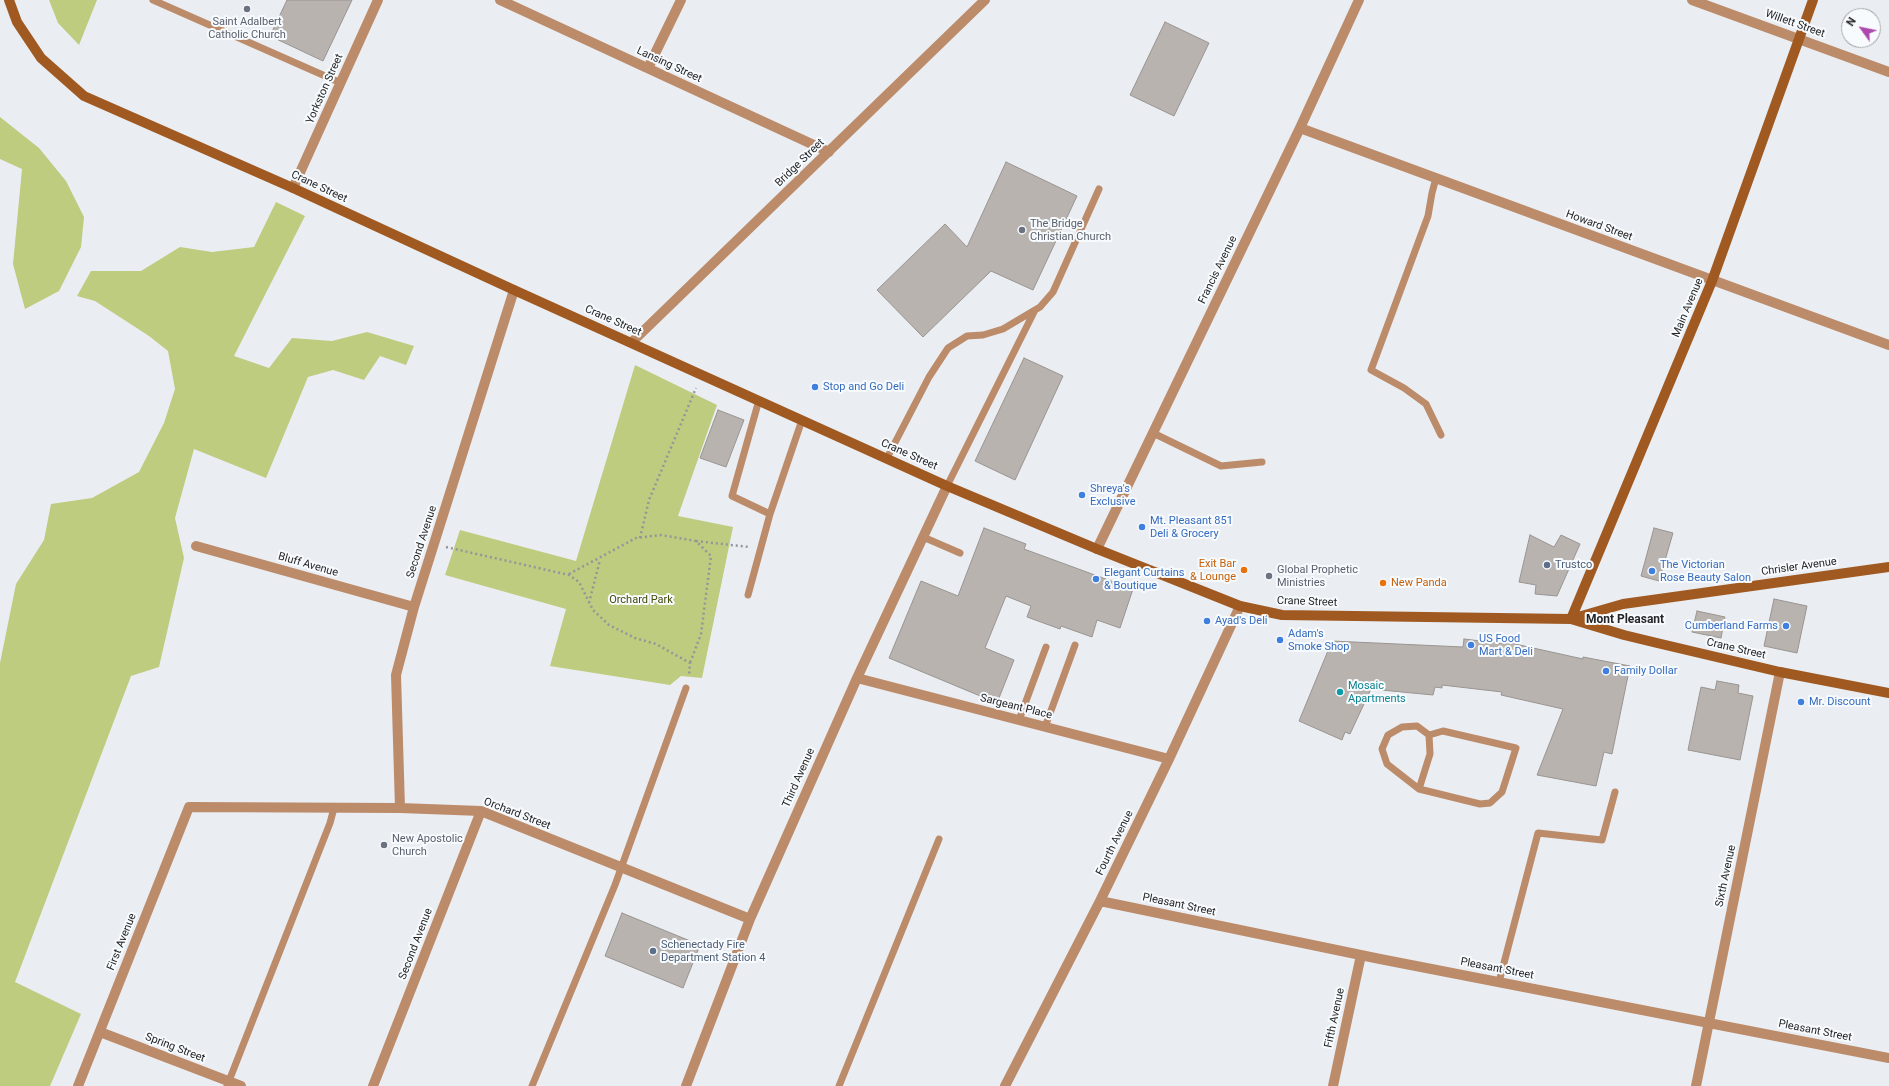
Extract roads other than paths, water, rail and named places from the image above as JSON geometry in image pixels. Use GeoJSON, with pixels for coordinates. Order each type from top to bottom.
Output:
{"type":"FeatureCollection","features":[{"type":"Feature","properties":{"kind":"street","name":"Crane Street"},"geometry":{"type":"LineString","coordinates":[[9,0],[17,22],[41,58],[84,96],[293,188],[947,486],[1097,550],[1240,606],[1282,615],[1570,619],[1624,636],[1780,672],[1889,693]]}},
{"type":"Feature","properties":{"kind":"street","name":"Yorkston Street"},"geometry":{"type":"LineString","coordinates":[[293,188],[378,0]]}},
{"type":"Feature","properties":{"kind":"street","name":"Lansing Street"},"geometry":{"type":"LineString","coordinates":[[500,0],[829,152]]}},
{"type":"Feature","properties":{"kind":"street"},"geometry":{"type":"LineString","coordinates":[[648,68],[681,0]]}},
{"type":"Feature","properties":{"kind":"street","name":"Bridge Street"},"geometry":{"type":"LineString","coordinates":[[632,342],[985,0]]}},
{"type":"Feature","properties":{"kind":"street","name":"Francis Avenue"},"geometry":{"type":"LineString","coordinates":[[1097,550],[1300,128],[1359,0]]}},
{"type":"Feature","properties":{"kind":"street","name":"Willett Street"},"geometry":{"type":"LineString","coordinates":[[1692,0],[1889,72]]}},
{"type":"Feature","properties":{"kind":"street","name":"Main Avenue"},"geometry":{"type":"LineString","coordinates":[[1570,619],[1712,281],[1814,0]]}},
{"type":"Feature","properties":{"kind":"street","name":"Howard Street"},"geometry":{"type":"LineString","coordinates":[[1300,128],[1889,345]]}},
{"type":"Feature","properties":{"kind":"street","name":"Second Avenue"},"geometry":{"type":"LineString","coordinates":[[400,808],[396,676],[414,607],[514,290]]}},
{"type":"Feature","properties":{"kind":"street","name":"Third Avenue"},"geometry":{"type":"LineString","coordinates":[[686,1086],[750,919],[856,678],[947,486]]}},
{"type":"Feature","properties":{"kind":"street","name":"Bluff Avenue"},"geometry":{"type":"LineString","coordinates":[[196,546],[414,607]]}},
{"type":"Feature","properties":{"kind":"street","name":"Chrisler Avenue"},"geometry":{"type":"LineString","coordinates":[[1570,619],[1623,604],[1889,567]]}},
{"type":"Feature","properties":{"kind":"street","name":"Fourth Avenue"},"geometry":{"type":"LineString","coordinates":[[1005,1086],[1100,901],[1169,759],[1240,606]]}},
{"type":"Feature","properties":{"kind":"street","name":"Sixth Avenue"},"geometry":{"type":"LineString","coordinates":[[1696,1086],[1780,672]]}},
{"type":"Feature","properties":{"kind":"street","name":"Sargeant Place"},"geometry":{"type":"LineString","coordinates":[[856,678],[1169,759]]}},
{"type":"Feature","properties":{"kind":"street","name":"Orchard Street"},"geometry":{"type":"LineString","coordinates":[[189,807],[400,808],[481,811],[750,919]]}},
{"type":"Feature","properties":{"kind":"street","name":"First Avenue"},"geometry":{"type":"LineString","coordinates":[[78,1086],[189,807]]}},
{"type":"Feature","properties":{"kind":"street","name":"Second Avenue"},"geometry":{"type":"LineString","coordinates":[[373,1086],[481,811]]}},
{"type":"Feature","properties":{"kind":"street","name":"Pleasant Street"},"geometry":{"type":"LineString","coordinates":[[1100,901],[1361,955],[1708,1024],[1889,1058]]}},
{"type":"Feature","properties":{"kind":"street","name":"Fifth Avenue"},"geometry":{"type":"LineString","coordinates":[[1333,1086],[1361,955]]}},
{"type":"Feature","properties":{"kind":"street","name":"Spring Street"},"geometry":{"type":"LineString","coordinates":[[100,1032],[227,1084],[241,1086]]}},
{"type":"Feature","properties":{"kind":"lane"},"geometry":{"type":"LineString","coordinates":[[153,0],[341,83]]}},
{"type":"Feature","properties":{"kind":"lane"},"geometry":{"type":"LineString","coordinates":[[1436,178],[1428,216],[1371,370],[1404,388],[1426,404],[1441,435]]}},
{"type":"Feature","properties":{"kind":"lane"},"geometry":{"type":"LineString","coordinates":[[888,458],[929,377],[948,348],[967,336],[983,335],[1003,329],[1040,307],[1053,292],[1099,189]]}},
{"type":"Feature","properties":{"kind":"lane"},"geometry":{"type":"LineString","coordinates":[[947,486],[1034,311]]}},
{"type":"Feature","properties":{"kind":"lane"},"geometry":{"type":"LineString","coordinates":[[759,400],[732,496],[770,514]]}},
{"type":"Feature","properties":{"kind":"lane"},"geometry":{"type":"LineString","coordinates":[[748,595],[770,514],[802,420]]}},
{"type":"Feature","properties":{"kind":"lane"},"geometry":{"type":"LineString","coordinates":[[1153,433],[1221,466],[1262,462]]}},
{"type":"Feature","properties":{"kind":"lane"},"geometry":{"type":"LineString","coordinates":[[923,537],[960,553]]}},
{"type":"Feature","properties":{"kind":"lane"},"geometry":{"type":"LineString","coordinates":[[1045,727],[1076,645]]}},
{"type":"Feature","properties":{"kind":"lane"},"geometry":{"type":"LineString","coordinates":[[1019,720],[1046,647]]}},
{"type":"Feature","properties":{"kind":"lane"},"geometry":{"type":"LineString","coordinates":[[532,1086],[614,884],[686,688]]}},
{"type":"Feature","properties":{"kind":"lane"},"geometry":{"type":"LineString","coordinates":[[1417,726],[1429,735],[1443,731],[1516,748],[1502,792],[1490,803],[1480,804],[1419,789],[1387,764],[1382,749],[1388,735],[1402,727],[1417,726]]}},
{"type":"Feature","properties":{"kind":"lane"},"geometry":{"type":"LineString","coordinates":[[1419,789],[1430,754],[1429,735]]}},
{"type":"Feature","properties":{"kind":"lane"},"geometry":{"type":"LineString","coordinates":[[1499,982],[1538,833],[1602,840],[1615,792]]}},
{"type":"Feature","properties":{"kind":"lane"},"geometry":{"type":"LineString","coordinates":[[227,1084],[330,823],[334,808]]}},
{"type":"Feature","properties":{"kind":"lane"},"geometry":{"type":"LineString","coordinates":[[839,1086],[939,839]]}},
{"type":"Feature","properties":{"kind":"place","name":"Saint Adalbert Catholic Church"},"geometry":{"type":"Point","coordinates":[247,9]}},
{"type":"Feature","properties":{"kind":"place","name":"The Bridge Christian Church"},"geometry":{"type":"Point","coordinates":[1022,230]}},
{"type":"Feature","properties":{"kind":"place","name":"Stop and Go Deli"},"geometry":{"type":"Point","coordinates":[815,387]}},
{"type":"Feature","properties":{"kind":"place","name":"Shreya's Exclusive"},"geometry":{"type":"Point","coordinates":[1082,495]}},
{"type":"Feature","properties":{"kind":"place","name":"Mt. Pleasant 851 Deli & Grocery"},"geometry":{"type":"Point","coordinates":[1142,527]}},
{"type":"Feature","properties":{"kind":"place","name":"Trustco"},"geometry":{"type":"Point","coordinates":[1547,565]}},
{"type":"Feature","properties":{"kind":"place","name":"Exit Bar & Lounge"},"geometry":{"type":"Point","coordinates":[1244,570]}},
{"type":"Feature","properties":{"kind":"place","name":"The Victorian Rose Beauty Salon"},"geometry":{"type":"Point","coordinates":[1652,571]}},
{"type":"Feature","properties":{"kind":"place","name":"Global Prophetic Ministries"},"geometry":{"type":"Point","coordinates":[1269,576]}},
{"type":"Feature","properties":{"kind":"place","name":"Elegant Curtains & Boutique"},"geometry":{"type":"Point","coordinates":[1096,579]}},
{"type":"Feature","properties":{"kind":"place","name":"New Panda"},"geometry":{"type":"Point","coordinates":[1383,583]}},
{"type":"Feature","properties":{"kind":"place","name":"Ayad's Deli"},"geometry":{"type":"Point","coordinates":[1207,621]}},
{"type":"Feature","properties":{"kind":"place","name":"Cumberland Farms"},"geometry":{"type":"Point","coordinates":[1786,626]}},
{"type":"Feature","properties":{"kind":"place","name":"Adam's Smoke Shop"},"geometry":{"type":"Point","coordinates":[1280,640]}},
{"type":"Feature","properties":{"kind":"place","name":"US Food Mart & Deli"},"geometry":{"type":"Point","coordinates":[1471,645]}},
{"type":"Feature","properties":{"kind":"place","name":"Family Dollar"},"geometry":{"type":"Point","coordinates":[1606,671]}},
{"type":"Feature","properties":{"kind":"place","name":"Mosaic Apartments"},"geometry":{"type":"Point","coordinates":[1340,692]}},
{"type":"Feature","properties":{"kind":"place","name":"Mr. Discount"},"geometry":{"type":"Point","coordinates":[1801,702]}},
{"type":"Feature","properties":{"kind":"place","name":"New Apostolic Church"},"geometry":{"type":"Point","coordinates":[384,845]}},
{"type":"Feature","properties":{"kind":"place","name":"Schenectady Fire Department Station 4"},"geometry":{"type":"Point","coordinates":[653,951]}},
{"type":"Feature","properties":{"kind":"district","name":"Mont Pleasant"},"geometry":{"type":"Point","coordinates":[1625,620]}},
{"type":"Feature","properties":{"kind":"park label","name":"Orchard Park"},"geometry":{"type":"Point","coordinates":[641,600]}}]}
